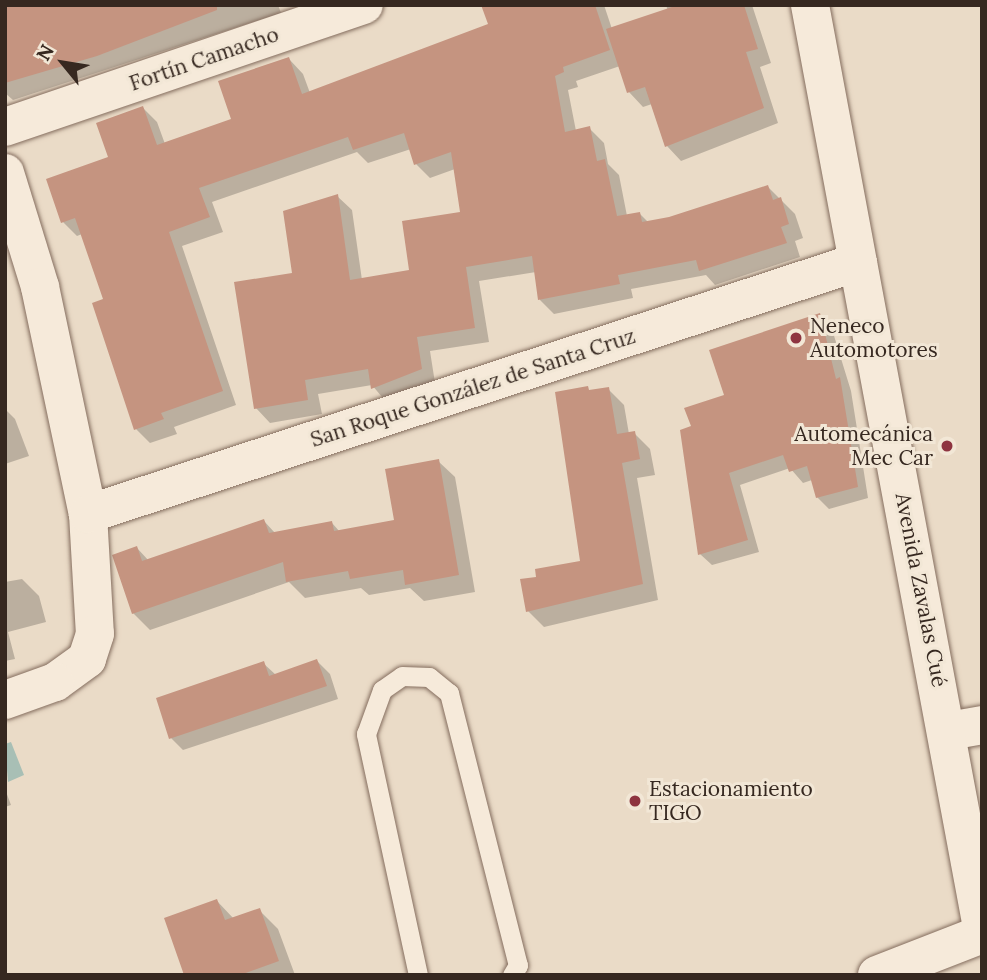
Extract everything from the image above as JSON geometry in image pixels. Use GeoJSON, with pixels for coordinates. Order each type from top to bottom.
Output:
{"type":"FeatureCollection","features":[{"type":"Feature","properties":{"kind":"street","name":"Avenida Zavalas Cué"},"geometry":{"type":"LineString","coordinates":[[810,5],[858,262],[965,728],[982,928]]}},
{"type":"Feature","properties":{"kind":"street","name":"Fortín Camacho"},"geometry":{"type":"LineString","coordinates":[[5,127],[346,8]]}},
{"type":"Feature","properties":{"kind":"street"},"geometry":{"type":"LineString","coordinates":[[5,173],[40,286],[88,514],[95,634],[87,659],[55,682],[5,700]]}},
{"type":"Feature","properties":{"kind":"street","name":"San Roque González de Santa Cruz"},"geometry":{"type":"LineString","coordinates":[[88,514],[858,262]]}},
{"type":"Feature","properties":{"kind":"street"},"geometry":{"type":"LineString","coordinates":[[877,975],[982,934]]}},
{"type":"Feature","properties":{"kind":"lane"},"geometry":{"type":"LineString","coordinates":[[418,975],[366,734],[382,690],[402,676],[429,677],[449,692],[518,965],[512,975]]}},
{"type":"Feature","properties":{"kind":"shaded area"},"geometry":{"type":"Polygon","coordinates":[[[11,742],[24,775],[8,782],[5,744],[11,742]]]}},
{"type":"Feature","properties":{"kind":"building"},"geometry":{"type":"Polygon","coordinates":[[[5,5],[217,5],[217,10],[97,56],[5,83],[5,5]]]}},
{"type":"Feature","properties":{"kind":"building"},"geometry":{"type":"Polygon","coordinates":[[[481,5],[595,5],[610,50],[563,67],[564,72],[555,76],[565,132],[590,126],[597,161],[605,159],[617,216],[640,212],[642,222],[669,217],[768,185],[773,200],[781,197],[789,224],[781,227],[787,243],[699,271],[696,260],[618,275],[620,284],[538,300],[532,256],[466,267],[475,328],[417,337],[422,369],[371,389],[368,369],[305,380],[308,400],[254,409],[234,282],[292,273],[283,211],[338,194],[350,280],[409,270],[402,221],[460,212],[451,152],[414,165],[404,133],[353,150],[348,137],[199,188],[210,217],[169,232],[223,391],[161,413],[164,419],[134,430],[92,303],[103,299],[75,218],[61,223],[46,179],[108,157],[96,123],[143,106],[157,145],[231,119],[218,81],[289,57],[302,94],[488,24],[481,5]]]}},
{"type":"Feature","properties":{"kind":"building"},"geometry":{"type":"Polygon","coordinates":[[[678,5],[744,5],[758,49],[746,52],[764,108],[665,147],[645,87],[627,93],[606,29],[678,5]]]}},
{"type":"Feature","properties":{"kind":"building"},"geometry":{"type":"Polygon","coordinates":[[[820,313],[836,379],[840,377],[858,487],[816,498],[807,466],[789,472],[783,455],[729,473],[748,540],[698,555],[680,430],[691,426],[684,408],[724,395],[709,350],[820,313]]]}},
{"type":"Feature","properties":{"kind":"building"},"geometry":{"type":"Polygon","coordinates":[[[588,386],[589,390],[609,387],[617,434],[635,431],[640,459],[622,463],[643,584],[526,612],[520,579],[536,577],[535,569],[580,561],[555,392],[588,386]]]}},
{"type":"Feature","properties":{"kind":"building"},"geometry":{"type":"Polygon","coordinates":[[[439,459],[459,575],[405,585],[403,570],[350,579],[348,571],[286,582],[283,562],[132,614],[112,555],[137,546],[142,561],[264,519],[269,533],[332,521],[334,531],[394,520],[385,469],[439,459]]]}},
{"type":"Feature","properties":{"kind":"building"},"geometry":{"type":"Polygon","coordinates":[[[317,659],[327,686],[169,739],[156,698],[264,661],[269,676],[317,659]]]}},
{"type":"Feature","properties":{"kind":"building"},"geometry":{"type":"Polygon","coordinates":[[[217,899],[225,920],[260,908],[279,961],[240,975],[184,975],[164,918],[217,899]]]}},
{"type":"Feature","properties":{"kind":"place","name":"Neneco Automotores"},"geometry":{"type":"Point","coordinates":[796,338]}},
{"type":"Feature","properties":{"kind":"place","name":"Automecánica Mec Car"},"geometry":{"type":"Point","coordinates":[947,446]}},
{"type":"Feature","properties":{"kind":"place","name":"Estacionamiento TIGO"},"geometry":{"type":"Point","coordinates":[635,801]}}]}
